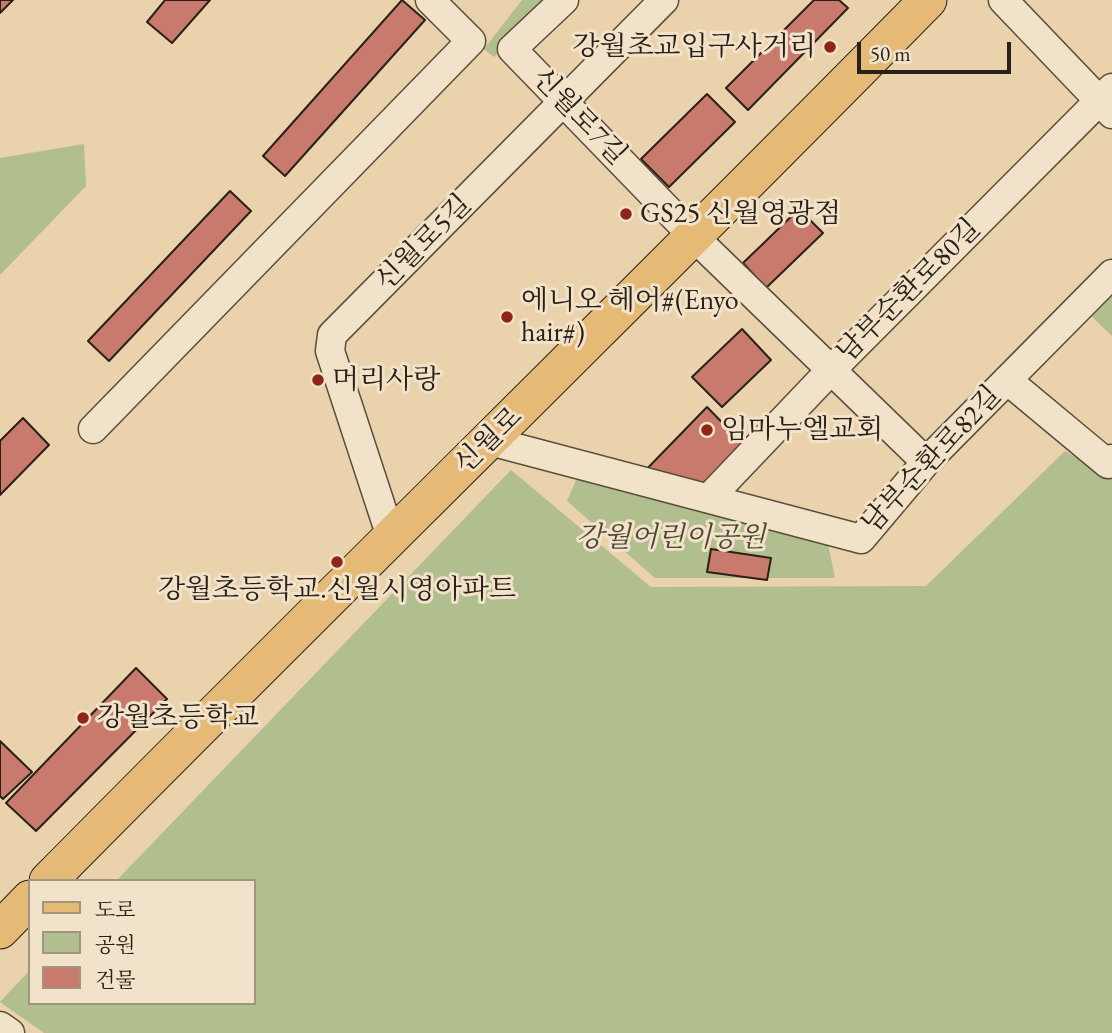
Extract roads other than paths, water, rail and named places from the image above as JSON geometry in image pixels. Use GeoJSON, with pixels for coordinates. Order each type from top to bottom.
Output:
{"type":"FeatureCollection","features":[{"type":"Feature","properties":{"kind":"main road","name":"신월로"},"geometry":{"type":"LineString","coordinates":[[50,879],[391,537],[695,238],[928,0]]}},
{"type":"Feature","properties":{"kind":"main road"},"geometry":{"type":"LineString","coordinates":[[0,930],[28,901]]}},
{"type":"Feature","properties":{"kind":"street"},"geometry":{"type":"LineString","coordinates":[[93,429],[471,40],[429,0]]}},
{"type":"Feature","properties":{"kind":"street","name":"신월로7길"},"geometry":{"type":"LineString","coordinates":[[564,0],[512,49],[695,238],[926,462]]}},
{"type":"Feature","properties":{"kind":"street","name":"신월로5길"},"geometry":{"type":"LineString","coordinates":[[391,537],[330,351],[332,335],[664,0]]}},
{"type":"Feature","properties":{"kind":"street"},"geometry":{"type":"LineString","coordinates":[[1003,0],[1108,101]]}},
{"type":"Feature","properties":{"kind":"street","name":"남부순환로80길"},"geometry":{"type":"LineString","coordinates":[[709,498],[831,370],[1108,101]]}},
{"type":"Feature","properties":{"kind":"street","name":"남부순환로82길"},"geometry":{"type":"LineString","coordinates":[[490,441],[861,539],[926,462],[1112,274]]}},
{"type":"Feature","properties":{"kind":"street","name":"남부순환로82길"},"geometry":{"type":"LineString","coordinates":[[1007,380],[1108,464],[1112,459]]}},
{"type":"Feature","properties":{"kind":"street"},"geometry":{"type":"LineString","coordinates":[[0,1026],[10,1033]]}},
{"type":"Feature","properties":{"kind":"place","name":"강월초교입구사거리"},"geometry":{"type":"Point","coordinates":[830,47]}},
{"type":"Feature","properties":{"kind":"place","name":"GS25 신월영광점"},"geometry":{"type":"Point","coordinates":[626,214]}},
{"type":"Feature","properties":{"kind":"place","name":"에니오 헤어#(Enyo hair#)"},"geometry":{"type":"Point","coordinates":[507,317]}},
{"type":"Feature","properties":{"kind":"place","name":"머리사랑"},"geometry":{"type":"Point","coordinates":[318,380]}},
{"type":"Feature","properties":{"kind":"place","name":"임마누엘교회"},"geometry":{"type":"Point","coordinates":[707,430]}},
{"type":"Feature","properties":{"kind":"place","name":"강월초등학교.신월시영아파트"},"geometry":{"type":"Point","coordinates":[337,562]}},
{"type":"Feature","properties":{"kind":"place","name":"강월초등학교"},"geometry":{"type":"Point","coordinates":[83,718]}},
{"type":"Feature","properties":{"kind":"park label","name":"강월어린이공원"},"geometry":{"type":"Point","coordinates":[671,538]}}]}
